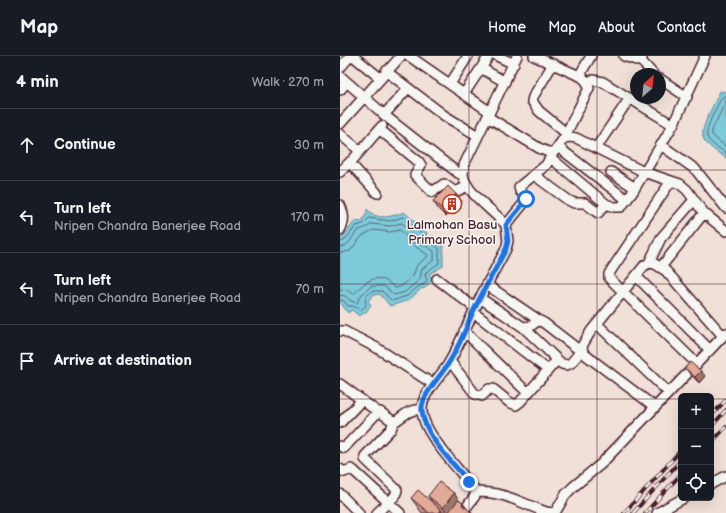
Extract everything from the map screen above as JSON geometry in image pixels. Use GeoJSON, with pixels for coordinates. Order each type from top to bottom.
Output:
{"type":"FeatureCollection","features":[{"type":"Feature","properties":{"kind":"street"},"geometry":{"type":"LineString","coordinates":[[340,68],[351,56],[408,88],[445,116],[478,136]]}},
{"type":"Feature","properties":{"kind":"street"},"geometry":{"type":"LineString","coordinates":[[340,124],[363,96],[401,56]]}},
{"type":"Feature","properties":{"kind":"street"},"geometry":{"type":"LineString","coordinates":[[409,56],[539,148],[548,152],[554,152],[603,182],[627,200]]}},
{"type":"Feature","properties":{"kind":"street"},"geometry":{"type":"LineString","coordinates":[[450,84],[467,56]]}},
{"type":"Feature","properties":{"kind":"street"},"geometry":{"type":"LineString","coordinates":[[464,94],[489,56]]}},
{"type":"Feature","properties":{"kind":"street"},"geometry":{"type":"LineString","coordinates":[[476,492],[437,443],[424,420],[422,410],[426,396],[450,361],[480,298],[506,249],[508,241],[506,225],[476,196],[468,186],[463,175],[464,165],[516,60],[497,56]]}},
{"type":"Feature","properties":{"kind":"street"},"geometry":{"type":"LineString","coordinates":[[534,56],[585,80],[598,80],[673,125]]}},
{"type":"Feature","properties":{"kind":"street"},"geometry":{"type":"LineString","coordinates":[[506,225],[526,199],[519,187],[546,165],[565,136],[589,88],[582,71],[591,56]]}},
{"type":"Feature","properties":{"kind":"street"},"geometry":{"type":"LineString","coordinates":[[624,56],[642,59],[649,68]]}},
{"type":"Feature","properties":{"kind":"street"},"geometry":{"type":"LineString","coordinates":[[554,152],[606,204],[614,207],[621,207],[635,188],[673,125],[705,56]]}},
{"type":"Feature","properties":{"kind":"street"},"geometry":{"type":"LineString","coordinates":[[553,64],[533,97],[532,101],[539,111],[565,136],[576,138],[644,172],[671,181],[687,190],[704,213],[726,231]]}},
{"type":"Feature","properties":{"kind":"street"},"geometry":{"type":"LineString","coordinates":[[481,68],[505,82]]}},
{"type":"Feature","properties":{"kind":"street"},"geometry":{"type":"LineString","coordinates":[[340,90],[344,79],[386,117],[458,173],[463,175]]}},
{"type":"Feature","properties":{"kind":"street"},"geometry":{"type":"LineString","coordinates":[[666,83],[687,97]]}},
{"type":"Feature","properties":{"kind":"street"},"geometry":{"type":"LineString","coordinates":[[340,172],[360,152],[379,129],[386,117],[408,88]]}},
{"type":"Feature","properties":{"kind":"street"},"geometry":{"type":"LineString","coordinates":[[596,148],[629,98]]}},
{"type":"Feature","properties":{"kind":"street"},"geometry":{"type":"LineString","coordinates":[[379,129],[419,162],[421,165],[415,175],[432,192],[444,184],[455,192],[468,186]]}},
{"type":"Feature","properties":{"kind":"street"},"geometry":{"type":"LineString","coordinates":[[340,134],[360,152]]}},
{"type":"Feature","properties":{"kind":"street"},"geometry":{"type":"LineString","coordinates":[[661,145],[695,169],[726,208]]}},
{"type":"Feature","properties":{"kind":"street"},"geometry":{"type":"LineString","coordinates":[[603,182],[621,160]]}},
{"type":"Feature","properties":{"kind":"street"},"geometry":{"type":"LineString","coordinates":[[351,161],[350,164],[377,193]]}},
{"type":"Feature","properties":{"kind":"street"},"geometry":{"type":"LineString","coordinates":[[611,172],[635,188]]}},
{"type":"Feature","properties":{"kind":"street"},"geometry":{"type":"LineString","coordinates":[[534,174],[568,200],[577,204],[580,202],[585,203],[595,212],[600,212],[606,204]]}},
{"type":"Feature","properties":{"kind":"street"},"geometry":{"type":"LineString","coordinates":[[671,181],[609,274],[609,278],[697,364]]}},
{"type":"Feature","properties":{"kind":"street"},"geometry":{"type":"LineString","coordinates":[[480,298],[523,327],[557,360],[562,364],[567,365],[582,352],[582,346],[597,324],[644,266],[649,263],[661,238],[694,200]]}},
{"type":"Feature","properties":{"kind":"street"},"geometry":{"type":"LineString","coordinates":[[340,204],[344,216],[344,224],[340,230]]}},
{"type":"Feature","properties":{"kind":"street"},"geometry":{"type":"LineString","coordinates":[[661,267],[704,213]]}},
{"type":"Feature","properties":{"kind":"street"},"geometry":{"type":"LineString","coordinates":[[476,492],[501,494],[546,512],[552,513],[556,511],[566,494],[601,464],[725,335],[666,271],[661,267],[649,263]]}},
{"type":"Feature","properties":{"kind":"street"},"geometry":{"type":"LineString","coordinates":[[636,276],[710,350]]}},
{"type":"Feature","properties":{"kind":"street"},"geometry":{"type":"LineString","coordinates":[[437,279],[548,370]]}},
{"type":"Feature","properties":{"kind":"street"},"geometry":{"type":"LineString","coordinates":[[487,285],[540,321],[655,407]]}},
{"type":"Feature","properties":{"kind":"street"},"geometry":{"type":"LineString","coordinates":[[523,327],[532,326],[536,322],[540,321]]}},
{"type":"Feature","properties":{"kind":"street"},"geometry":{"type":"LineString","coordinates":[[597,324],[669,393]]}},
{"type":"Feature","properties":{"kind":"street"},"geometry":{"type":"LineString","coordinates":[[340,331],[377,348],[433,384]]}},
{"type":"Feature","properties":{"kind":"street"},"geometry":{"type":"LineString","coordinates":[[464,331],[528,393]]}},
{"type":"Feature","properties":{"kind":"street"},"geometry":{"type":"LineString","coordinates":[[450,361],[478,396],[482,396],[489,389],[493,389],[509,402],[516,405],[557,360]]}},
{"type":"Feature","properties":{"kind":"street"},"geometry":{"type":"LineString","coordinates":[[340,384],[394,422]]}},
{"type":"Feature","properties":{"kind":"street"},"geometry":{"type":"LineString","coordinates":[[340,423],[362,400]]}},
{"type":"Feature","properties":{"kind":"street"},"geometry":{"type":"LineString","coordinates":[[377,513],[395,496],[397,490],[365,459],[365,456],[391,429],[394,422],[409,411],[422,410]]}},
{"type":"Feature","properties":{"kind":"street"},"geometry":{"type":"LineString","coordinates":[[341,448],[378,412]]}},
{"type":"Feature","properties":{"kind":"street"},"geometry":{"type":"LineString","coordinates":[[340,469],[344,472],[351,469],[353,470],[400,513]]}},
{"type":"Feature","properties":{"kind":"street"},"geometry":{"type":"LineString","coordinates":[[714,482],[726,476]]}},
{"type":"Feature","properties":{"kind":"street"},"geometry":{"type":"LineString","coordinates":[[462,513],[475,496],[476,492]]}},
{"type":"Feature","properties":{"kind":"street"},"geometry":{"type":"LineString","coordinates":[[340,494],[359,513]]}},
{"type":"Feature","properties":{"kind":"street"},"geometry":{"type":"LineString","coordinates":[[656,513],[678,501]]}},
{"type":"Feature","properties":{"kind":"water"},"geometry":{"type":"Polygon","coordinates":[[[720,91],[726,92],[726,158],[709,146],[703,137],[706,121],[720,91]]]}},
{"type":"Feature","properties":{"kind":"water"},"geometry":{"type":"Polygon","coordinates":[[[367,209],[371,213],[380,217],[404,212],[427,233],[426,236],[443,246],[443,266],[429,274],[433,279],[424,289],[422,288],[409,300],[390,306],[380,294],[373,295],[368,301],[371,305],[366,312],[359,316],[352,310],[348,313],[340,302],[340,240],[356,220],[359,222],[364,218],[367,209]]]}},
{"type":"Feature","properties":{"kind":"building"},"geometry":{"type":"Polygon","coordinates":[[[448,186],[456,194],[450,203],[449,202],[447,205],[445,203],[441,208],[433,201],[448,186]]]}},
{"type":"Feature","properties":{"kind":"building"},"geometry":{"type":"Polygon","coordinates":[[[690,362],[701,371],[695,377],[685,368],[690,362]]]}},
{"type":"Feature","properties":{"kind":"building"},"geometry":{"type":"Polygon","coordinates":[[[439,482],[454,493],[443,508],[428,496],[439,482]]]}},
{"type":"Feature","properties":{"kind":"building"},"geometry":{"type":"Polygon","coordinates":[[[418,490],[441,510],[439,513],[429,513],[411,498],[418,490]]]}},
{"type":"Feature","properties":{"kind":"building"},"geometry":{"type":"Polygon","coordinates":[[[458,500],[463,503],[462,505],[473,513],[448,513],[458,500]]]}},
{"type":"Feature","properties":{"kind":"railway"},"geometry":{"type":"LineString","coordinates":[[714,413],[726,400]]}},
{"type":"Feature","properties":{"kind":"railway"},"geometry":{"type":"LineString","coordinates":[[714,424],[726,410]]}},
{"type":"Feature","properties":{"kind":"railway"},"geometry":{"type":"LineString","coordinates":[[714,440],[726,427]]}},
{"type":"Feature","properties":{"kind":"railway"},"geometry":{"type":"LineString","coordinates":[[624,513],[678,453]]}},
{"type":"Feature","properties":{"kind":"railway"},"geometry":{"type":"LineString","coordinates":[[633,513],[678,463]]}},
{"type":"Feature","properties":{"kind":"railway"},"geometry":{"type":"LineString","coordinates":[[645,513],[678,477]]}},
{"type":"Feature","properties":{"kind":"place","name":"Lalmohan Basu Primary School"},"geometry":{"type":"Point","coordinates":[452,204]}},
{"type":"Feature","properties":{"kind":"route"},"geometry":{"type":"LineString","coordinates":[[469,482],[437,443],[431,433],[424,420],[422,410],[423,403],[433,384],[454,354],[475,308],[506,249],[508,233],[506,225],[526,199]]}}]}
